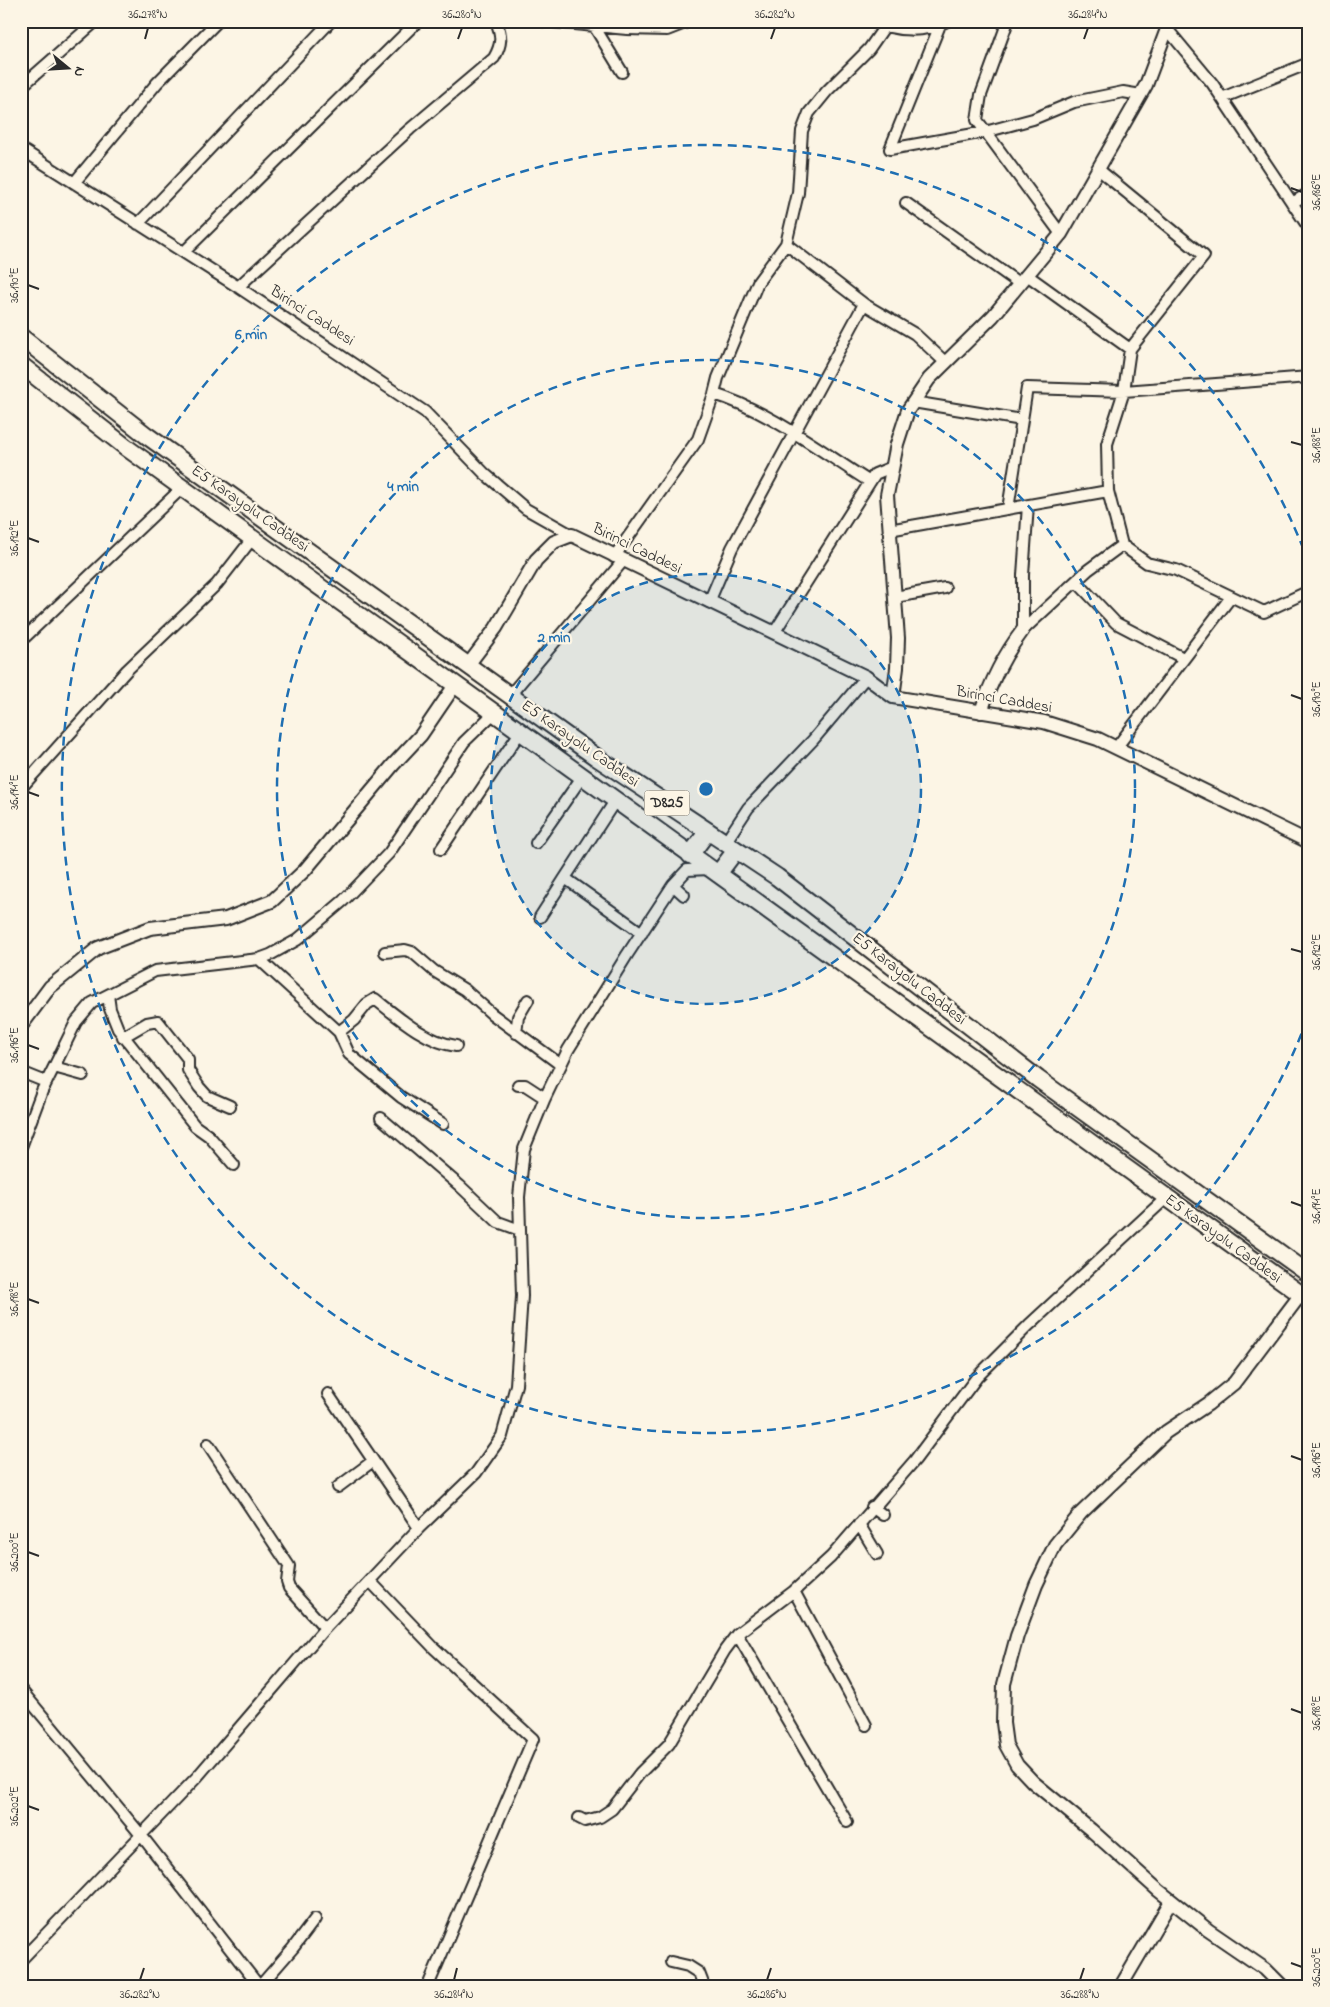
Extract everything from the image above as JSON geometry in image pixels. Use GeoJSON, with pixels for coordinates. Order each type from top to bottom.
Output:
{"type":"FeatureCollection","features":[{"type":"Feature","properties":{"kind":"highway","name":"E5 Karayolu Caddesi"},"geometry":{"type":"LineString","coordinates":[[21,337],[146,435],[510,695],[777,877],[1038,1079],[1309,1274]]}},
{"type":"Feature","properties":{"kind":"highway","name":"E5 Karayolu Caddesi"},"geometry":{"type":"LineString","coordinates":[[21,365],[127,448],[252,539],[1305,1297]]}},
{"type":"Feature","properties":{"kind":"highway"},"geometry":{"type":"LineString","coordinates":[[690,855],[708,831]]}},
{"type":"Feature","properties":{"kind":"highway"},"geometry":{"type":"LineString","coordinates":[[714,872],[731,846]]}},
{"type":"Feature","properties":{"kind":"street"},"geometry":{"type":"LineString","coordinates":[[21,87],[96,21]]}},
{"type":"Feature","properties":{"kind":"street"},"geometry":{"type":"LineString","coordinates":[[74,183],[157,83],[218,21]]}},
{"type":"Feature","properties":{"kind":"street"},"geometry":{"type":"LineString","coordinates":[[138,224],[331,21]]}},
{"type":"Feature","properties":{"kind":"street"},"geometry":{"type":"LineString","coordinates":[[184,252],[418,21]]}},
{"type":"Feature","properties":{"kind":"street"},"geometry":{"type":"LineString","coordinates":[[238,287],[410,129],[494,58],[502,45],[501,32],[496,21]]}},
{"type":"Feature","properties":{"kind":"street"},"geometry":{"type":"LineString","coordinates":[[542,21],[667,30],[690,21]]}},
{"type":"Feature","properties":{"kind":"street"},"geometry":{"type":"LineString","coordinates":[[874,21],[885,26],[907,30],[943,23]]}},
{"type":"Feature","properties":{"kind":"street"},"geometry":{"type":"LineString","coordinates":[[1008,21],[981,95],[977,120],[1061,234]]}},
{"type":"Feature","properties":{"kind":"street"},"geometry":{"type":"LineString","coordinates":[[943,23],[890,149],[985,132],[1033,119],[1074,102],[1123,92],[1141,95]]}},
{"type":"Feature","properties":{"kind":"street"},"geometry":{"type":"LineString","coordinates":[[594,26],[622,72]]}},
{"type":"Feature","properties":{"kind":"street"},"geometry":{"type":"LineString","coordinates":[[510,695],[619,559],[698,439],[718,378],[758,282],[786,244],[798,193],[802,130],[809,114],[827,91],[868,49],[885,26]]}},
{"type":"Feature","properties":{"kind":"street"},"geometry":{"type":"LineString","coordinates":[[892,697],[897,668],[894,597],[886,495],[905,418],[913,402],[929,379],[993,316],[1061,234],[1141,95],[1169,26]]}},
{"type":"Feature","properties":{"kind":"street"},"geometry":{"type":"LineString","coordinates":[[1169,26],[1222,98],[1309,228]]}},
{"type":"Feature","properties":{"kind":"street"},"geometry":{"type":"LineString","coordinates":[[1222,98],[1309,63]]}},
{"type":"Feature","properties":{"kind":"street","name":"Birinci Caddesi"},"geometry":{"type":"LineString","coordinates":[[21,149],[238,287],[425,412],[485,474],[519,503],[572,535],[866,677],[892,697],[1044,722],[1098,739],[1309,842]]}},
{"type":"Feature","properties":{"kind":"street"},"geometry":{"type":"LineString","coordinates":[[1098,169],[1204,256],[1130,349],[1124,391],[1107,444],[1108,491],[1122,545],[1147,563],[1176,570],[1264,612],[1309,590]]}},
{"type":"Feature","properties":{"kind":"street"},"geometry":{"type":"LineString","coordinates":[[1292,202],[1309,193]]}},
{"type":"Feature","properties":{"kind":"street"},"geometry":{"type":"LineString","coordinates":[[906,203],[1130,349]]}},
{"type":"Feature","properties":{"kind":"street"},"geometry":{"type":"LineString","coordinates":[[786,244],[864,304],[915,334],[946,363]]}},
{"type":"Feature","properties":{"kind":"street"},"geometry":{"type":"LineString","coordinates":[[709,602],[732,548],[864,304]]}},
{"type":"Feature","properties":{"kind":"street"},"geometry":{"type":"LineString","coordinates":[[1008,509],[1027,388],[1124,391],[1309,377]]}},
{"type":"Feature","properties":{"kind":"street"},"geometry":{"type":"LineString","coordinates":[[714,394],[735,400],[793,433],[870,482]]}},
{"type":"Feature","properties":{"kind":"street"},"geometry":{"type":"LineString","coordinates":[[913,402],[1022,420]]}},
{"type":"Feature","properties":{"kind":"street"},"geometry":{"type":"LineString","coordinates":[[774,633],[870,482],[881,470],[892,467]]}},
{"type":"Feature","properties":{"kind":"street"},"geometry":{"type":"LineString","coordinates":[[21,641],[182,488]]}},
{"type":"Feature","properties":{"kind":"street"},"geometry":{"type":"LineString","coordinates":[[889,530],[1108,491]]}},
{"type":"Feature","properties":{"kind":"street"},"geometry":{"type":"LineString","coordinates":[[1023,630],[1023,575],[1028,506]]}},
{"type":"Feature","properties":{"kind":"street"},"geometry":{"type":"LineString","coordinates":[[468,665],[496,628],[536,560],[554,542],[572,535]]}},
{"type":"Feature","properties":{"kind":"street"},"geometry":{"type":"LineString","coordinates":[[21,788],[127,670],[217,584],[252,539]]}},
{"type":"Feature","properties":{"kind":"street"},"geometry":{"type":"LineString","coordinates":[[981,712],[997,672],[1010,648],[1023,630],[1088,570],[1122,545]]}},
{"type":"Feature","properties":{"kind":"street"},"geometry":{"type":"LineString","coordinates":[[1077,582],[1116,623],[1183,658]]}},
{"type":"Feature","properties":{"kind":"street"},"geometry":{"type":"LineString","coordinates":[[894,597],[945,588]]}},
{"type":"Feature","properties":{"kind":"street"},"geometry":{"type":"LineString","coordinates":[[1116,748],[1231,597]]}},
{"type":"Feature","properties":{"kind":"street"},"geometry":{"type":"LineString","coordinates":[[731,846],[748,808],[813,740],[866,677]]}},
{"type":"Feature","properties":{"kind":"street"},"geometry":{"type":"LineString","coordinates":[[21,1026],[50,986],[98,948],[150,928],[226,919],[272,902],[305,870],[422,735],[455,685]]}},
{"type":"Feature","properties":{"kind":"street"},"geometry":{"type":"LineString","coordinates":[[21,1146],[46,1082],[76,1022],[92,1003],[124,988],[139,977],[155,970],[259,959],[297,940],[343,901],[389,854],[464,742],[494,713]]}},
{"type":"Feature","properties":{"kind":"street"},"geometry":{"type":"LineString","coordinates":[[441,849],[521,731]]}},
{"type":"Feature","properties":{"kind":"street"},"geometry":{"type":"LineString","coordinates":[[536,843],[582,777]]}},
{"type":"Feature","properties":{"kind":"street"},"geometry":{"type":"LineString","coordinates":[[540,917],[615,801]]}},
{"type":"Feature","properties":{"kind":"street"},"geometry":{"type":"LineString","coordinates":[[21,1960],[197,1777],[325,1628],[370,1582],[418,1528],[476,1473],[502,1436],[516,1385],[522,1296],[520,1197],[524,1149],[561,1065],[673,885],[686,870],[714,872]]}},
{"type":"Feature","properties":{"kind":"street"},"geometry":{"type":"LineString","coordinates":[[565,878],[642,933]]}},
{"type":"Feature","properties":{"kind":"street"},"geometry":{"type":"LineString","coordinates":[[673,885],[684,895]]}},
{"type":"Feature","properties":{"kind":"street"},"geometry":{"type":"LineString","coordinates":[[385,952],[404,950],[412,952],[434,971],[465,990],[516,1033],[561,1065]]}},
{"type":"Feature","properties":{"kind":"street"},"geometry":{"type":"LineString","coordinates":[[259,959],[339,1032],[349,1054],[401,1097],[443,1124]]}},
{"type":"Feature","properties":{"kind":"street"},"geometry":{"type":"LineString","coordinates":[[108,995],[113,1018],[123,1037],[195,1126],[209,1136],[234,1165]]}},
{"type":"Feature","properties":{"kind":"street"},"geometry":{"type":"LineString","coordinates":[[339,1032],[354,1020],[367,1004],[375,999],[431,1038],[442,1044],[456,1046]]}},
{"type":"Feature","properties":{"kind":"street"},"geometry":{"type":"LineString","coordinates":[[516,1033],[518,1016],[528,1000]]}},
{"type":"Feature","properties":{"kind":"street"},"geometry":{"type":"LineString","coordinates":[[123,1037],[147,1022],[158,1021],[188,1059],[188,1070],[199,1087],[207,1096],[230,1106]]}},
{"type":"Feature","properties":{"kind":"street"},"geometry":{"type":"LineString","coordinates":[[54,1067],[84,1075]]}},
{"type":"Feature","properties":{"kind":"street"},"geometry":{"type":"LineString","coordinates":[[21,1072],[46,1082]]}},
{"type":"Feature","properties":{"kind":"street"},"geometry":{"type":"LineString","coordinates":[[518,1085],[525,1085],[545,1098]]}},
{"type":"Feature","properties":{"kind":"street"},"geometry":{"type":"LineString","coordinates":[[382,1118],[498,1222],[520,1230]]}},
{"type":"Feature","properties":{"kind":"street"},"geometry":{"type":"LineString","coordinates":[[579,1818],[585,1821],[600,1817],[612,1809],[640,1773],[669,1744],[725,1650],[737,1634],[794,1591],[831,1557],[872,1507],[916,1460],[987,1366],[1166,1198]]}},
{"type":"Feature","properties":{"kind":"street"},"geometry":{"type":"LineString","coordinates":[[1282,1986],[1265,1969],[1208,1930],[1171,1901],[1033,1782],[1017,1765],[1006,1745],[1003,1723],[1004,1684],[1017,1636],[1036,1585],[1056,1545],[1081,1513],[1166,1432],[1208,1404],[1234,1383],[1305,1297]]}},
{"type":"Feature","properties":{"kind":"street"},"geometry":{"type":"LineString","coordinates":[[328,1394],[418,1528]]}},
{"type":"Feature","properties":{"kind":"street"},"geometry":{"type":"LineString","coordinates":[[208,1444],[289,1566],[287,1582],[290,1588],[325,1628]]}},
{"type":"Feature","properties":{"kind":"street"},"geometry":{"type":"LineString","coordinates":[[338,1486],[373,1461]]}},
{"type":"Feature","properties":{"kind":"street"},"geometry":{"type":"LineString","coordinates":[[872,1507],[883,1515]]}},
{"type":"Feature","properties":{"kind":"street"},"geometry":{"type":"LineString","coordinates":[[859,1524],[877,1554]]}},
{"type":"Feature","properties":{"kind":"street"},"geometry":{"type":"LineString","coordinates":[[370,1582],[434,1648],[533,1739],[428,1986]]}},
{"type":"Feature","properties":{"kind":"street"},"geometry":{"type":"LineString","coordinates":[[794,1591],[866,1725]]}},
{"type":"Feature","properties":{"kind":"street"},"geometry":{"type":"LineString","coordinates":[[737,1634],[846,1822]]}},
{"type":"Feature","properties":{"kind":"street"},"geometry":{"type":"LineString","coordinates":[[21,1690],[141,1835],[259,1986],[293,1948],[314,1919]]}},
{"type":"Feature","properties":{"kind":"street"},"geometry":{"type":"LineString","coordinates":[[1121,1986],[1171,1901]]}},
{"type":"Feature","properties":{"kind":"street"},"geometry":{"type":"LineString","coordinates":[[671,1962],[688,1966],[699,1973],[704,1986]]}}]}
